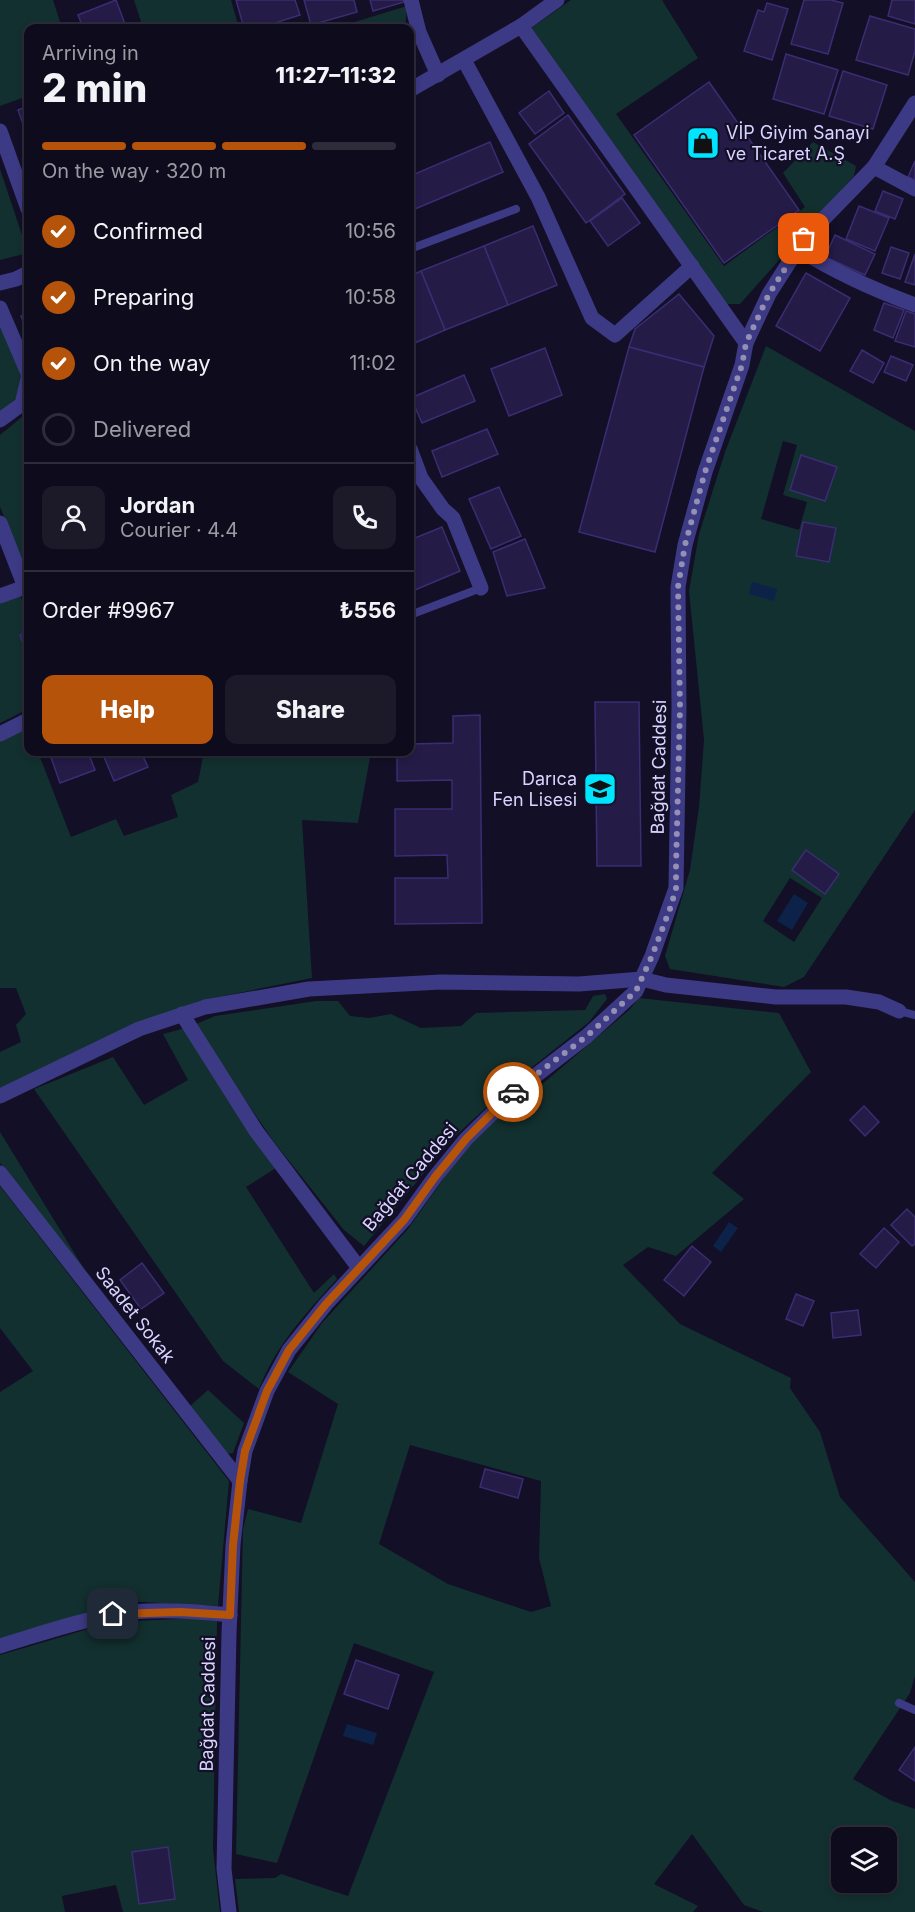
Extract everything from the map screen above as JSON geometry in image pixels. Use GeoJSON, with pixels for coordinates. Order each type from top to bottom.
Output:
{"type":"FeatureCollection","features":[{"type":"Feature","properties":{"kind":"street"},"geometry":{"type":"LineString","coordinates":[[411,0],[419,32],[438,75]]}},
{"type":"Feature","properties":{"kind":"street"},"geometry":{"type":"LineString","coordinates":[[414,88],[521,26],[557,0]]}},
{"type":"Feature","properties":{"kind":"street"},"geometry":{"type":"LineString","coordinates":[[521,26],[746,343]]}},
{"type":"Feature","properties":{"kind":"street"},"geometry":{"type":"LineString","coordinates":[[464,60],[538,197],[592,318],[615,335],[692,266]]}},
{"type":"Feature","properties":{"kind":"street","name":"Bağdat Caddesi"},"geometry":{"type":"LineString","coordinates":[[229,1912],[224,1869],[233,1545],[245,1451],[267,1391],[289,1350],[326,1304],[404,1220],[466,1139],[513,1093],[587,1036],[636,991],[671,906],[676,888],[680,708],[678,587],[685,545],[705,472],[742,365],[746,343],[769,294],[804,239],[874,167],[915,103]]}},
{"type":"Feature","properties":{"kind":"street"},"geometry":{"type":"LineString","coordinates":[[0,131],[24,198]]}},
{"type":"Feature","properties":{"kind":"street"},"geometry":{"type":"LineString","coordinates":[[874,167],[915,189]]}},
{"type":"Feature","properties":{"kind":"street"},"geometry":{"type":"LineString","coordinates":[[798,249],[831,269],[915,305]]}},
{"type":"Feature","properties":{"kind":"street"},"geometry":{"type":"LineString","coordinates":[[0,283],[24,275]]}},
{"type":"Feature","properties":{"kind":"street"},"geometry":{"type":"LineString","coordinates":[[0,308],[24,364]]}},
{"type":"Feature","properties":{"kind":"street"},"geometry":{"type":"LineString","coordinates":[[0,420],[22,404],[24,396]]}},
{"type":"Feature","properties":{"kind":"street"},"geometry":{"type":"LineString","coordinates":[[414,460],[421,478],[443,509],[453,518],[481,588]]}},
{"type":"Feature","properties":{"kind":"street"},"geometry":{"type":"LineString","coordinates":[[0,523],[24,584]]}},
{"type":"Feature","properties":{"kind":"street"},"geometry":{"type":"LineString","coordinates":[[0,596],[24,587]]}},
{"type":"Feature","properties":{"kind":"street"},"geometry":{"type":"LineString","coordinates":[[0,734],[24,722]]}},
{"type":"Feature","properties":{"kind":"street"},"geometry":{"type":"LineString","coordinates":[[0,1096],[139,1029],[182,1014],[247,999],[309,989],[441,982],[579,984],[642,979],[666,985],[776,997],[846,997],[879,1002],[899,1011]]}},
{"type":"Feature","properties":{"kind":"street"},"geometry":{"type":"LineString","coordinates":[[182,1014],[256,1131],[359,1268]]}},
{"type":"Feature","properties":{"kind":"street","name":"Saadet Sokak"},"geometry":{"type":"LineString","coordinates":[[0,1173],[240,1481]]}},
{"type":"Feature","properties":{"kind":"street"},"geometry":{"type":"LineString","coordinates":[[0,1646],[113,1614],[204,1612],[230,1615]]}},
{"type":"Feature","properties":{"kind":"lane"},"geometry":{"type":"LineString","coordinates":[[414,247],[516,209]]}},
{"type":"Feature","properties":{"kind":"lane"},"geometry":{"type":"LineString","coordinates":[[414,613],[481,588]]}},
{"type":"Feature","properties":{"kind":"lane"},"geometry":{"type":"LineString","coordinates":[[899,1011],[915,1015]]}},
{"type":"Feature","properties":{"kind":"lane"},"geometry":{"type":"LineString","coordinates":[[899,1703],[915,1710]]}},
{"type":"Feature","properties":{"kind":"green space"},"geometry":{"type":"Polygon","coordinates":[[[0,0],[53,0],[61,24],[24,24],[24,97],[0,106],[0,0]]]}},
{"type":"Feature","properties":{"kind":"green space"},"geometry":{"type":"Polygon","coordinates":[[[134,0],[231,0],[238,24],[142,24],[134,0]]]}},
{"type":"Feature","properties":{"kind":"green space"},"geometry":{"type":"Polygon","coordinates":[[[571,0],[662,0],[698,58],[616,114],[724,266],[805,207],[783,173],[813,142],[856,166],[854,176],[740,304],[725,304],[530,29],[571,0]]]}},
{"type":"Feature","properties":{"kind":"green space"},"geometry":{"type":"Polygon","coordinates":[[[407,6],[405,24],[348,24],[407,6]]]}},
{"type":"Feature","properties":{"kind":"green space"},"geometry":{"type":"Polygon","coordinates":[[[0,169],[24,241],[24,254],[0,260],[0,169]]]}},
{"type":"Feature","properties":{"kind":"green space"},"geometry":{"type":"Polygon","coordinates":[[[0,321],[23,378],[18,397],[0,412],[0,321]]]}},
{"type":"Feature","properties":{"kind":"green space"},"geometry":{"type":"Polygon","coordinates":[[[766,346],[915,431],[915,810],[804,977],[784,987],[670,969],[665,956],[690,870],[699,807],[704,740],[689,591],[699,534],[725,452],[766,346]],[[783,441],[761,519],[799,530],[807,502],[783,495],[797,445],[783,441]],[[790,878],[763,921],[794,942],[822,898],[790,878]]]}},
{"type":"Feature","properties":{"kind":"green space"},"geometry":{"type":"Polygon","coordinates":[[[24,415],[24,564],[0,507],[0,435],[24,415]]]}},
{"type":"Feature","properties":{"kind":"green space"},"geometry":{"type":"Polygon","coordinates":[[[20,595],[24,605],[24,711],[0,723],[0,603],[20,595]]]}},
{"type":"Feature","properties":{"kind":"green space"},"geometry":{"type":"Polygon","coordinates":[[[24,730],[24,756],[40,756],[71,837],[116,819],[124,836],[178,817],[171,795],[198,782],[203,756],[370,756],[358,823],[302,820],[312,978],[199,1001],[0,1088],[0,1052],[21,1042],[16,1025],[26,1014],[16,988],[0,988],[0,741],[24,730]]]}},
{"type":"Feature","properties":{"kind":"green space"},"geometry":{"type":"Polygon","coordinates":[[[605,994],[607,999],[589,1022],[516,1080],[451,1140],[364,1246],[344,1230],[274,1142],[194,1025],[215,1016],[316,1001],[338,1001],[350,1016],[369,1018],[391,1014],[421,1028],[461,1026],[476,1013],[585,1010],[593,996],[605,994]]]}},
{"type":"Feature","properties":{"kind":"green space"},"geometry":{"type":"Polygon","coordinates":[[[639,998],[779,1013],[811,1072],[712,1173],[744,1199],[676,1256],[648,1247],[623,1265],[680,1324],[791,1378],[790,1388],[820,1432],[840,1497],[915,1582],[915,1676],[910,1693],[853,1779],[890,1800],[915,1809],[915,1912],[763,1912],[744,1905],[692,1834],[654,1884],[698,1906],[693,1912],[239,1912],[235,1879],[275,1878],[281,1874],[348,1896],[434,1672],[354,1643],[277,1863],[236,1854],[243,1529],[248,1509],[301,1523],[338,1404],[288,1372],[322,1323],[408,1229],[456,1161],[484,1128],[533,1092],[629,1010],[639,998]],[[410,1445],[379,1544],[448,1584],[531,1612],[551,1606],[539,1558],[541,1481],[410,1445]]]}},
{"type":"Feature","properties":{"kind":"green space"},"geometry":{"type":"Polygon","coordinates":[[[185,1028],[279,1166],[246,1187],[314,1293],[334,1274],[337,1279],[303,1317],[283,1344],[259,1389],[223,1361],[34,1089],[113,1057],[144,1105],[188,1080],[163,1034],[185,1028]]]}},
{"type":"Feature","properties":{"kind":"green space"},"geometry":{"type":"Polygon","coordinates":[[[0,1132],[86,1272],[0,1163],[0,1132]]]}},
{"type":"Feature","properties":{"kind":"green space"},"geometry":{"type":"Polygon","coordinates":[[[0,1186],[229,1481],[218,1606],[124,1601],[0,1640],[0,1392],[33,1371],[0,1328],[0,1186]]]}},
{"type":"Feature","properties":{"kind":"green space"},"geometry":{"type":"Polygon","coordinates":[[[208,1390],[244,1423],[233,1453],[225,1454],[189,1407],[208,1390]]]}},
{"type":"Feature","properties":{"kind":"green space"},"geometry":{"type":"Polygon","coordinates":[[[199,1618],[217,1621],[213,1849],[220,1912],[123,1912],[116,1885],[62,1896],[65,1912],[0,1912],[0,1655],[112,1622],[199,1618]]]}},
{"type":"Feature","properties":{"kind":"water"},"geometry":{"type":"Polygon","coordinates":[[[752,582],[777,589],[774,601],[749,594],[752,582]]]}},
{"type":"Feature","properties":{"kind":"water"},"geometry":{"type":"Polygon","coordinates":[[[794,894],[808,903],[792,930],[777,921],[794,894]]]}},
{"type":"Feature","properties":{"kind":"water"},"geometry":{"type":"Polygon","coordinates":[[[729,1222],[738,1228],[721,1252],[713,1246],[729,1222]]]}},
{"type":"Feature","properties":{"kind":"water"},"geometry":{"type":"Polygon","coordinates":[[[347,1724],[377,1733],[373,1745],[343,1736],[347,1724]]]}},
{"type":"Feature","properties":{"kind":"building"},"geometry":{"type":"Polygon","coordinates":[[[116,0],[125,24],[81,24],[78,15],[116,0]]]}},
{"type":"Feature","properties":{"kind":"building"},"geometry":{"type":"Polygon","coordinates":[[[236,0],[295,0],[300,15],[272,24],[243,24],[236,0]]]}},
{"type":"Feature","properties":{"kind":"building"},"geometry":{"type":"Polygon","coordinates":[[[304,0],[354,0],[357,12],[311,24],[304,0]]]}},
{"type":"Feature","properties":{"kind":"building"},"geometry":{"type":"Polygon","coordinates":[[[370,0],[404,0],[404,2],[373,11],[370,0]]]}},
{"type":"Feature","properties":{"kind":"building"},"geometry":{"type":"Polygon","coordinates":[[[804,0],[831,0],[843,3],[828,54],[791,44],[804,0]]]}},
{"type":"Feature","properties":{"kind":"building"},"geometry":{"type":"Polygon","coordinates":[[[892,0],[915,0],[915,24],[888,16],[892,0]]]}},
{"type":"Feature","properties":{"kind":"building"},"geometry":{"type":"Polygon","coordinates":[[[767,3],[788,9],[772,60],[744,51],[758,10],[764,12],[767,3]]]}},
{"type":"Feature","properties":{"kind":"building"},"geometry":{"type":"Polygon","coordinates":[[[870,16],[915,29],[915,51],[908,75],[856,60],[870,16]]]}},
{"type":"Feature","properties":{"kind":"building"},"geometry":{"type":"Polygon","coordinates":[[[786,54],[838,70],[824,114],[773,99],[786,54]]]}},
{"type":"Feature","properties":{"kind":"building"},"geometry":{"type":"Polygon","coordinates":[[[843,71],[887,85],[873,129],[829,116],[843,71]]]}},
{"type":"Feature","properties":{"kind":"building"},"geometry":{"type":"Polygon","coordinates":[[[709,82],[799,210],[724,263],[634,135],[709,82]]]}},
{"type":"Feature","properties":{"kind":"building"},"geometry":{"type":"Polygon","coordinates":[[[549,91],[564,113],[535,134],[519,113],[549,91]]]}},
{"type":"Feature","properties":{"kind":"building"},"geometry":{"type":"Polygon","coordinates":[[[24,108],[24,127],[18,110],[24,108]]]}},
{"type":"Feature","properties":{"kind":"building"},"geometry":{"type":"Polygon","coordinates":[[[568,115],[625,194],[586,223],[529,144],[568,115]]]}},
{"type":"Feature","properties":{"kind":"building"},"geometry":{"type":"Polygon","coordinates":[[[490,142],[503,172],[414,209],[414,174],[490,142]]]}},
{"type":"Feature","properties":{"kind":"building"},"geometry":{"type":"Polygon","coordinates":[[[915,161],[915,180],[908,177],[915,161]]]}},
{"type":"Feature","properties":{"kind":"building"},"geometry":{"type":"Polygon","coordinates":[[[883,191],[903,199],[895,219],[875,211],[883,191]]]}},
{"type":"Feature","properties":{"kind":"building"},"geometry":{"type":"Polygon","coordinates":[[[622,198],[640,223],[608,246],[590,221],[622,198]]]}},
{"type":"Feature","properties":{"kind":"building"},"geometry":{"type":"Polygon","coordinates":[[[859,206],[889,218],[875,251],[846,239],[859,206]]]}},
{"type":"Feature","properties":{"kind":"building"},"geometry":{"type":"Polygon","coordinates":[[[533,226],[557,285],[508,305],[484,246],[533,226]]]}},
{"type":"Feature","properties":{"kind":"building"},"geometry":{"type":"Polygon","coordinates":[[[835,235],[875,254],[865,275],[825,257],[835,235]]]}},
{"type":"Feature","properties":{"kind":"building"},"geometry":{"type":"Polygon","coordinates":[[[484,246],[508,305],[445,330],[421,271],[484,246]]]}},
{"type":"Feature","properties":{"kind":"building"},"geometry":{"type":"Polygon","coordinates":[[[891,247],[909,253],[900,279],[882,273],[891,247]]]}},
{"type":"Feature","properties":{"kind":"building"},"geometry":{"type":"Polygon","coordinates":[[[915,254],[915,285],[905,282],[915,254]]]}},
{"type":"Feature","properties":{"kind":"building"},"geometry":{"type":"Polygon","coordinates":[[[421,271],[445,330],[414,343],[414,274],[421,271]]]}},
{"type":"Feature","properties":{"kind":"building"},"geometry":{"type":"Polygon","coordinates":[[[806,273],[850,298],[820,351],[776,326],[806,273]]]}},
{"type":"Feature","properties":{"kind":"building"},"geometry":{"type":"Polygon","coordinates":[[[679,294],[714,336],[704,367],[629,347],[635,329],[679,294]]]}},
{"type":"Feature","properties":{"kind":"building"},"geometry":{"type":"Polygon","coordinates":[[[884,303],[904,310],[893,338],[874,330],[884,303]]]}},
{"type":"Feature","properties":{"kind":"building"},"geometry":{"type":"Polygon","coordinates":[[[906,311],[915,314],[915,347],[895,341],[906,311]]]}},
{"type":"Feature","properties":{"kind":"building"},"geometry":{"type":"Polygon","coordinates":[[[629,347],[704,367],[655,552],[579,532],[629,347]]]}},
{"type":"Feature","properties":{"kind":"building"},"geometry":{"type":"Polygon","coordinates":[[[545,348],[562,395],[509,416],[491,369],[545,348]]]}},
{"type":"Feature","properties":{"kind":"building"},"geometry":{"type":"Polygon","coordinates":[[[862,350],[884,363],[873,383],[850,371],[862,350]]]}},
{"type":"Feature","properties":{"kind":"building"},"geometry":{"type":"Polygon","coordinates":[[[891,356],[913,365],[906,381],[884,372],[891,356]]]}},
{"type":"Feature","properties":{"kind":"building"},"geometry":{"type":"Polygon","coordinates":[[[464,375],[475,401],[422,423],[414,405],[414,397],[464,375]]]}},
{"type":"Feature","properties":{"kind":"building"},"geometry":{"type":"Polygon","coordinates":[[[487,429],[498,454],[442,477],[432,451],[487,429]]]}},
{"type":"Feature","properties":{"kind":"building"},"geometry":{"type":"Polygon","coordinates":[[[801,455],[837,467],[825,501],[790,490],[801,455]]]}},
{"type":"Feature","properties":{"kind":"building"},"geometry":{"type":"Polygon","coordinates":[[[499,487],[521,536],[491,549],[469,499],[499,487]]]}},
{"type":"Feature","properties":{"kind":"building"},"geometry":{"type":"Polygon","coordinates":[[[803,522],[836,528],[829,562],[796,556],[803,522]]]}},
{"type":"Feature","properties":{"kind":"building"},"geometry":{"type":"Polygon","coordinates":[[[442,527],[460,571],[414,590],[414,538],[442,527]]]}},
{"type":"Feature","properties":{"kind":"building"},"geometry":{"type":"Polygon","coordinates":[[[525,539],[545,588],[507,596],[493,552],[525,539]]]}},
{"type":"Feature","properties":{"kind":"building"},"geometry":{"type":"Polygon","coordinates":[[[24,634],[24,647],[20,635],[24,634]]]}},
{"type":"Feature","properties":{"kind":"building"},"geometry":{"type":"Polygon","coordinates":[[[595,702],[639,702],[641,866],[597,866],[595,702]]]}},
{"type":"Feature","properties":{"kind":"building"},"geometry":{"type":"Polygon","coordinates":[[[480,715],[482,923],[395,924],[395,878],[448,878],[447,855],[395,856],[395,809],[452,809],[452,780],[397,781],[397,756],[414,756],[414,744],[453,743],[453,716],[480,715]]]}},
{"type":"Feature","properties":{"kind":"building"},"geometry":{"type":"Polygon","coordinates":[[[50,756],[90,756],[95,770],[60,783],[50,756]]]}},
{"type":"Feature","properties":{"kind":"building"},"geometry":{"type":"Polygon","coordinates":[[[104,756],[143,756],[148,767],[114,781],[104,756]]]}},
{"type":"Feature","properties":{"kind":"building"},"geometry":{"type":"Polygon","coordinates":[[[806,850],[839,874],[825,894],[792,870],[806,850]]]}},
{"type":"Feature","properties":{"kind":"building"},"geometry":{"type":"Polygon","coordinates":[[[864,1106],[879,1122],[865,1136],[850,1120],[864,1106]]]}},
{"type":"Feature","properties":{"kind":"building"},"geometry":{"type":"Polygon","coordinates":[[[907,1209],[915,1217],[915,1244],[912,1246],[891,1225],[907,1209]]]}},
{"type":"Feature","properties":{"kind":"building"},"geometry":{"type":"Polygon","coordinates":[[[884,1228],[899,1242],[876,1268],[860,1254],[884,1228]]]}},
{"type":"Feature","properties":{"kind":"building"},"geometry":{"type":"Polygon","coordinates":[[[692,1246],[711,1262],[684,1296],[664,1280],[692,1246]]]}},
{"type":"Feature","properties":{"kind":"building"},"geometry":{"type":"Polygon","coordinates":[[[142,1263],[164,1293],[141,1309],[120,1280],[142,1263]]]}},
{"type":"Feature","properties":{"kind":"building"},"geometry":{"type":"Polygon","coordinates":[[[796,1294],[814,1301],[803,1326],[786,1319],[796,1294]]]}},
{"type":"Feature","properties":{"kind":"building"},"geometry":{"type":"Polygon","coordinates":[[[858,1310],[861,1335],[833,1338],[831,1313],[858,1310]]]}},
{"type":"Feature","properties":{"kind":"building"},"geometry":{"type":"Polygon","coordinates":[[[485,1469],[523,1479],[518,1498],[480,1487],[485,1469]]]}},
{"type":"Feature","properties":{"kind":"building"},"geometry":{"type":"Polygon","coordinates":[[[356,1660],[399,1675],[388,1709],[344,1694],[356,1660]]]}},
{"type":"Feature","properties":{"kind":"building"},"geometry":{"type":"Polygon","coordinates":[[[915,1747],[915,1781],[899,1770],[915,1747]]]}},
{"type":"Feature","properties":{"kind":"building"},"geometry":{"type":"Polygon","coordinates":[[[168,1847],[175,1899],[139,1904],[132,1852],[168,1847]]]}},
{"type":"Feature","properties":{"kind":"way so far"},"geometry":{"type":"LineString","coordinates":[[513,1092],[587,1036],[636,991],[671,906],[676,888],[680,708],[678,587],[685,545],[705,472],[742,365],[746,343],[769,294],[804,239]]}},
{"type":"Feature","properties":{"kind":"place","name":"VİP Giyim Sanayi ve Ticaret A.Ş"},"geometry":{"type":"Point","coordinates":[703,143]}},
{"type":"Feature","properties":{"kind":"place","name":"Darıca Fen Lisesi"},"geometry":{"type":"Point","coordinates":[600,789]}},
{"type":"Feature","properties":{"kind":"route"},"geometry":{"type":"LineString","coordinates":[[113,1614],[204,1612],[230,1615],[233,1545],[245,1451],[267,1391],[289,1350],[326,1304],[404,1220],[466,1139],[513,1092]]}}]}
